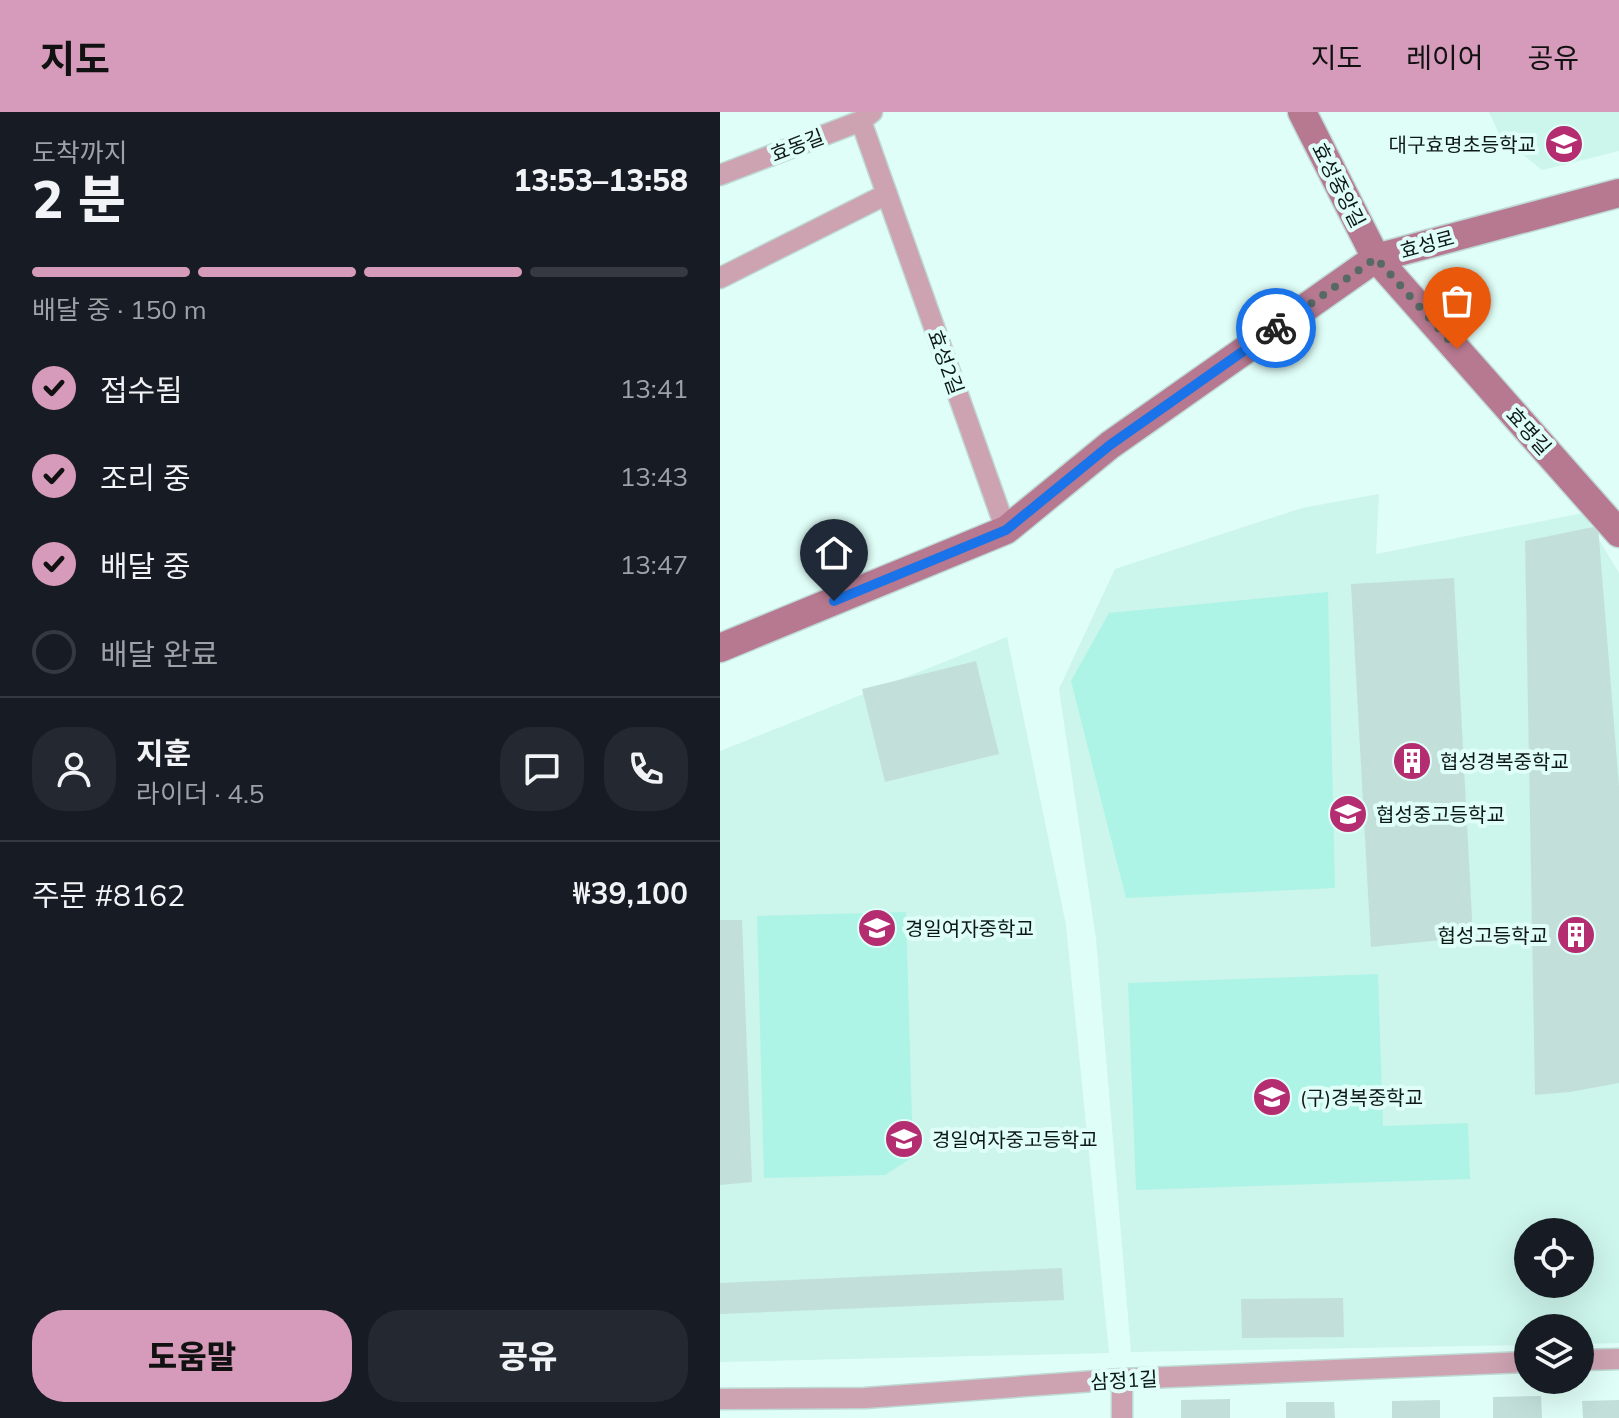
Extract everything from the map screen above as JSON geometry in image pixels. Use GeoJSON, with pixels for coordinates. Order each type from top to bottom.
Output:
{"type":"FeatureCollection","features":[{"type":"Feature","properties":{"kind":"main road","name":"효성중앙길"},"geometry":{"type":"LineString","coordinates":[[1302,112],[1376,258]]}},
{"type":"Feature","properties":{"kind":"main road","name":"효성로"},"geometry":{"type":"LineString","coordinates":[[720,648],[1006,530],[1110,445],[1376,258],[1619,193]]}},
{"type":"Feature","properties":{"kind":"main road","name":"효명길"},"geometry":{"type":"LineString","coordinates":[[1376,258],[1619,533]]}},
{"type":"Feature","properties":{"kind":"street","name":"효동길"},"geometry":{"type":"LineString","coordinates":[[720,175],[866,116]]}},
{"type":"Feature","properties":{"kind":"street","name":"효성2길"},"geometry":{"type":"LineString","coordinates":[[866,116],[887,194],[1006,530]]}},
{"type":"Feature","properties":{"kind":"street"},"geometry":{"type":"LineString","coordinates":[[720,278],[887,194]]}},
{"type":"Feature","properties":{"kind":"street"},"geometry":{"type":"LineString","coordinates":[[1594,1360],[1619,1359]]}},
{"type":"Feature","properties":{"kind":"street","name":"삼정1길"},"geometry":{"type":"LineString","coordinates":[[720,1399],[865,1398],[1122,1379],[1514,1363]]}},
{"type":"Feature","properties":{"kind":"street"},"geometry":{"type":"LineString","coordinates":[[1122,1379],[1122,1418]]}},
{"type":"Feature","properties":{"kind":"shaded area","name":"대구효명초등학교"},"geometry":{"type":"Polygon","coordinates":[[[1489,112],[1619,112],[1619,151],[1542,170],[1500,136],[1489,112]]]}},
{"type":"Feature","properties":{"kind":"shaded area","name":"협성중고등학교"},"geometry":{"type":"Polygon","coordinates":[[[1379,494],[1376,554],[1583,513],[1619,573],[1619,1343],[1594,1344],[1594,1314],[1514,1314],[1514,1345],[1131,1352],[1096,939],[1059,689],[1115,569],[1302,508],[1379,494]]]}},
{"type":"Feature","properties":{"kind":"shaded area","name":"경일여자중고등학교"},"geometry":{"type":"Polygon","coordinates":[[[1007,637],[1066,925],[1109,1353],[720,1362],[720,751],[1007,637]]]}},
{"type":"Feature","properties":{"kind":"green space"},"geometry":{"type":"Polygon","coordinates":[[[1328,592],[1335,888],[1126,898],[1071,681],[1109,613],[1328,592]]]}},
{"type":"Feature","properties":{"kind":"green space"},"geometry":{"type":"Polygon","coordinates":[[[906,912],[913,1157],[885,1175],[764,1178],[757,916],[906,912]]]}},
{"type":"Feature","properties":{"kind":"green space"},"geometry":{"type":"Polygon","coordinates":[[[1378,974],[1383,1126],[1468,1123],[1470,1179],[1136,1190],[1128,983],[1378,974]]]}},
{"type":"Feature","properties":{"kind":"building","name":"협성고등학교"},"geometry":{"type":"Polygon","coordinates":[[[1598,526],[1619,786],[1619,1083],[1535,1095],[1525,541],[1598,526]]]}},
{"type":"Feature","properties":{"kind":"building","name":"협성경복중학교"},"geometry":{"type":"Polygon","coordinates":[[[1454,578],[1473,937],[1371,947],[1351,584],[1454,578]]]}},
{"type":"Feature","properties":{"kind":"building"},"geometry":{"type":"Polygon","coordinates":[[[976,661],[999,754],[885,782],[862,689],[976,661]]]}},
{"type":"Feature","properties":{"kind":"building"},"geometry":{"type":"Polygon","coordinates":[[[720,920],[742,920],[752,1182],[720,1185],[720,920]]]}},
{"type":"Feature","properties":{"kind":"building"},"geometry":{"type":"Polygon","coordinates":[[[1062,1268],[1064,1300],[720,1314],[720,1283],[1062,1268]]]}},
{"type":"Feature","properties":{"kind":"building"},"geometry":{"type":"Polygon","coordinates":[[[1343,1298],[1344,1337],[1242,1338],[1241,1299],[1343,1298]]]}},
{"type":"Feature","properties":{"kind":"building"},"geometry":{"type":"Polygon","coordinates":[[[1541,1396],[1542,1418],[1493,1418],[1493,1397],[1541,1396]]]}},
{"type":"Feature","properties":{"kind":"building"},"geometry":{"type":"Polygon","coordinates":[[[1230,1399],[1230,1418],[1181,1418],[1181,1400],[1230,1399]]]}},
{"type":"Feature","properties":{"kind":"building"},"geometry":{"type":"Polygon","coordinates":[[[1440,1400],[1440,1418],[1392,1418],[1392,1401],[1440,1400]]]}},
{"type":"Feature","properties":{"kind":"building"},"geometry":{"type":"Polygon","coordinates":[[[1619,1400],[1619,1418],[1583,1418],[1582,1401],[1619,1400]]]}},
{"type":"Feature","properties":{"kind":"building"},"geometry":{"type":"Polygon","coordinates":[[[1286,1402],[1334,1402],[1335,1418],[1286,1418],[1286,1402]]]}},
{"type":"Feature","properties":{"kind":"way so far"},"geometry":{"type":"LineString","coordinates":[[1276,328],[1376,258],[1457,349]]}},
{"type":"Feature","properties":{"kind":"place","name":"대구효명초등학교"},"geometry":{"type":"Point","coordinates":[1564,144]}},
{"type":"Feature","properties":{"kind":"place","name":"협성경복중학교"},"geometry":{"type":"Point","coordinates":[1412,761]}},
{"type":"Feature","properties":{"kind":"place","name":"협성중고등학교"},"geometry":{"type":"Point","coordinates":[1348,814]}},
{"type":"Feature","properties":{"kind":"place","name":"경일여자중학교"},"geometry":{"type":"Point","coordinates":[877,928]}},
{"type":"Feature","properties":{"kind":"place","name":"협성고등학교"},"geometry":{"type":"Point","coordinates":[1576,935]}},
{"type":"Feature","properties":{"kind":"place","name":"(구)경복중학교"},"geometry":{"type":"Point","coordinates":[1272,1097]}},
{"type":"Feature","properties":{"kind":"place","name":"경일여자중고등학교"},"geometry":{"type":"Point","coordinates":[904,1139]}},
{"type":"Feature","properties":{"kind":"route"},"geometry":{"type":"LineString","coordinates":[[834,601],[1006,530],[1110,445],[1276,328]]}}]}
